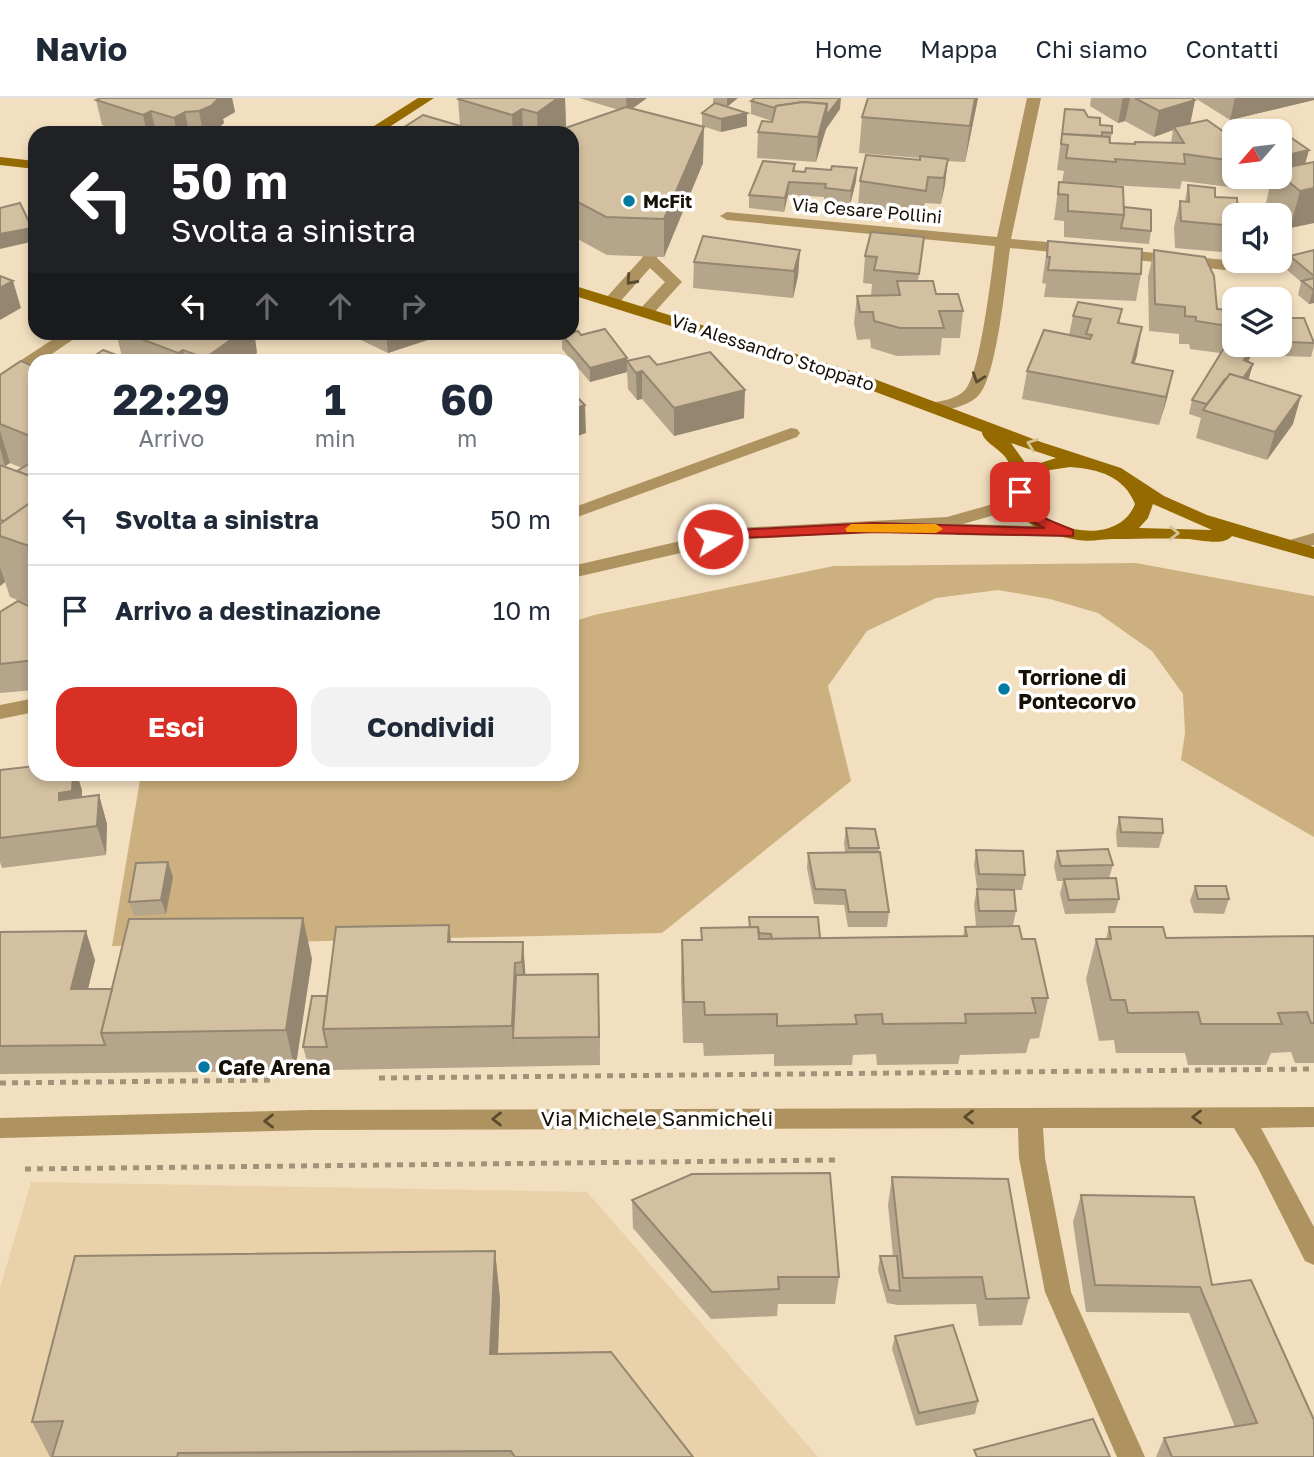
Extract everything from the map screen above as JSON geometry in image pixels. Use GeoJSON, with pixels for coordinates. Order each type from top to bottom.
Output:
{"type":"FeatureCollection","features":[{"type":"Feature","properties":{"kind":"main road"},"geometry":{"type":"LineString","coordinates":[[381,126],[427,98]]}},
{"type":"Feature","properties":{"kind":"main road"},"geometry":{"type":"LineString","coordinates":[[0,162],[28,164]]}},
{"type":"Feature","properties":{"kind":"main road","name":"Via Alessandro Stoppato"},"geometry":{"type":"LineString","coordinates":[[579,292],[774,351],[1093,464]]}},
{"type":"Feature","properties":{"kind":"main road","name":"Via Alessandro Stoppato"},"geometry":{"type":"LineString","coordinates":[[971,421],[999,440],[1014,456],[1022,472],[1020,488]]}},
{"type":"Feature","properties":{"kind":"main road"},"geometry":{"type":"LineString","coordinates":[[1290,546],[1183,533],[1069,533],[1036,520],[1024,506],[1020,488],[1031,473],[1048,465],[1070,462],[1093,464],[1118,472],[1175,510],[1203,521],[1290,546],[1314,553]]}},
{"type":"Feature","properties":{"kind":"main road"},"geometry":{"type":"LineString","coordinates":[[1106,535],[1130,527],[1143,512],[1144,504],[1137,487]]}},
{"type":"Feature","properties":{"kind":"street"},"geometry":{"type":"LineString","coordinates":[[936,407],[952,404],[972,393],[979,379],[992,324],[1008,210],[1034,98]]}},
{"type":"Feature","properties":{"kind":"street","name":"Via Cesare Pollini"},"geometry":{"type":"LineString","coordinates":[[727,216],[1222,265]]}},
{"type":"Feature","properties":{"kind":"street"},"geometry":{"type":"LineString","coordinates":[[612,301],[649,260],[665,219]]}},
{"type":"Feature","properties":{"kind":"street"},"geometry":{"type":"LineString","coordinates":[[646,312],[674,282],[649,260]]}},
{"type":"Feature","properties":{"kind":"street"},"geometry":{"type":"LineString","coordinates":[[42,354],[64,340]]}},
{"type":"Feature","properties":{"kind":"street"},"geometry":{"type":"LineString","coordinates":[[0,381],[28,363]]}},
{"type":"Feature","properties":{"kind":"street"},"geometry":{"type":"LineString","coordinates":[[579,511],[791,433]]}},
{"type":"Feature","properties":{"kind":"street"},"geometry":{"type":"LineString","coordinates":[[579,570],[737,534],[874,528],[971,518],[999,509],[1020,488]]}},
{"type":"Feature","properties":{"kind":"street"},"geometry":{"type":"LineString","coordinates":[[874,528],[1069,533]]}},
{"type":"Feature","properties":{"kind":"street"},"geometry":{"type":"LineString","coordinates":[[1290,546],[1314,539]]}},
{"type":"Feature","properties":{"kind":"street"},"geometry":{"type":"LineString","coordinates":[[0,712],[28,706]]}},
{"type":"Feature","properties":{"kind":"street"},"geometry":{"type":"LineString","coordinates":[[1030,1117],[1032,1158],[1058,1292],[1131,1457]]}},
{"type":"Feature","properties":{"kind":"street"},"geometry":{"type":"LineString","coordinates":[[1241,1117],[1266,1158],[1314,1253]]}},
{"type":"Feature","properties":{"kind":"street","name":"Via Michele Sanmicheli"},"geometry":{"type":"LineString","coordinates":[[0,1128],[312,1120],[1314,1117]]}},
{"type":"Feature","properties":{"kind":"path"},"geometry":{"type":"LineString","coordinates":[[373,1079],[1314,1069]]}},
{"type":"Feature","properties":{"kind":"path"},"geometry":{"type":"LineString","coordinates":[[0,1083],[278,1080]]}},
{"type":"Feature","properties":{"kind":"path"},"geometry":{"type":"LineString","coordinates":[[14,1169],[851,1160]]}},
{"type":"Feature","properties":{"kind":"shaded area"},"geometry":{"type":"Polygon","coordinates":[[[1136,563],[1314,596],[1314,837],[1181,760],[1185,733],[1183,694],[1152,651],[1098,613],[1050,599],[998,590],[936,598],[867,631],[828,686],[851,781],[662,933],[112,946],[140,781],[579,781],[579,620],[834,566],[1136,563]]]}},
{"type":"Feature","properties":{"kind":"shaded area"},"geometry":{"type":"Polygon","coordinates":[[[31,1182],[587,1192],[818,1457],[0,1457],[0,1288],[31,1182]]]}},
{"type":"Feature","properties":{"kind":"building"},"geometry":{"type":"Polygon","coordinates":[[[219,98],[211,106],[199,111],[185,112],[174,118],[151,111],[143,115],[96,100],[219,98]]]}},
{"type":"Feature","properties":{"kind":"building"},"geometry":{"type":"Polygon","coordinates":[[[459,98],[558,98],[537,113],[522,109],[512,115],[459,98]]]}},
{"type":"Feature","properties":{"kind":"building"},"geometry":{"type":"Polygon","coordinates":[[[755,98],[840,98],[826,116],[827,104],[803,102],[775,108],[751,101],[755,98]]]}},
{"type":"Feature","properties":{"kind":"building"},"geometry":{"type":"Polygon","coordinates":[[[868,98],[975,98],[970,126],[862,117],[868,98]]]}},
{"type":"Feature","properties":{"kind":"building"},"geometry":{"type":"Polygon","coordinates":[[[1135,98],[1192,98],[1195,100],[1159,111],[1135,98]]]}},
{"type":"Feature","properties":{"kind":"building"},"geometry":{"type":"Polygon","coordinates":[[[803,102],[827,104],[818,137],[758,132],[762,121],[772,122],[776,106],[803,102]]]}},
{"type":"Feature","properties":{"kind":"building"},"geometry":{"type":"Polygon","coordinates":[[[715,103],[747,113],[721,119],[702,113],[715,103]]]}},
{"type":"Feature","properties":{"kind":"building"},"geometry":{"type":"Polygon","coordinates":[[[626,107],[704,127],[664,219],[606,217],[579,203],[579,126],[571,126],[626,107]]]}},
{"type":"Feature","properties":{"kind":"building"},"geometry":{"type":"Polygon","coordinates":[[[1065,109],[1084,110],[1088,117],[1100,118],[1100,125],[1112,126],[1112,133],[1102,132],[1102,136],[1062,134],[1065,109]]]}},
{"type":"Feature","properties":{"kind":"building"},"geometry":{"type":"Polygon","coordinates":[[[423,115],[461,126],[406,126],[423,115]]]}},
{"type":"Feature","properties":{"kind":"building"},"geometry":{"type":"Polygon","coordinates":[[[1207,120],[1222,131],[1222,159],[1184,154],[1185,164],[1066,158],[1068,145],[1061,144],[1062,134],[1109,137],[1110,143],[1184,143],[1174,127],[1207,120]]]}},
{"type":"Feature","properties":{"kind":"building"},"geometry":{"type":"Polygon","coordinates":[[[1292,138],[1309,150],[1292,154],[1292,138]]]}},
{"type":"Feature","properties":{"kind":"building"},"geometry":{"type":"Polygon","coordinates":[[[866,155],[920,160],[920,156],[948,159],[944,178],[928,177],[926,191],[860,181],[866,155]]]}},
{"type":"Feature","properties":{"kind":"building"},"geometry":{"type":"Polygon","coordinates":[[[763,161],[795,164],[793,171],[805,172],[806,168],[831,170],[832,166],[857,168],[851,191],[825,188],[826,184],[789,182],[785,198],[749,195],[763,161]]]}},
{"type":"Feature","properties":{"kind":"building"},"geometry":{"type":"Polygon","coordinates":[[[1314,162],[1314,188],[1300,191],[1292,185],[1292,166],[1314,162]]]}},
{"type":"Feature","properties":{"kind":"building"},"geometry":{"type":"Polygon","coordinates":[[[1059,182],[1123,187],[1124,215],[1068,211],[1068,195],[1058,194],[1059,182]]]}},
{"type":"Feature","properties":{"kind":"building"},"geometry":{"type":"Polygon","coordinates":[[[1188,185],[1215,188],[1215,197],[1237,198],[1237,203],[1222,203],[1222,225],[1181,221],[1180,201],[1189,202],[1188,185]]]}},
{"type":"Feature","properties":{"kind":"building"},"geometry":{"type":"Polygon","coordinates":[[[20,203],[28,220],[28,229],[0,234],[0,208],[20,203]]]}},
{"type":"Feature","properties":{"kind":"building"},"geometry":{"type":"Polygon","coordinates":[[[1124,207],[1151,210],[1151,231],[1121,228],[1124,207]]]}},
{"type":"Feature","properties":{"kind":"building"},"geometry":{"type":"Polygon","coordinates":[[[871,232],[924,237],[919,274],[874,270],[877,257],[865,256],[871,232]]]}},
{"type":"Feature","properties":{"kind":"building"},"geometry":{"type":"Polygon","coordinates":[[[703,236],[800,250],[794,271],[694,262],[703,236]]]}},
{"type":"Feature","properties":{"kind":"building"},"geometry":{"type":"Polygon","coordinates":[[[1048,241],[1142,249],[1141,274],[1048,270],[1048,241]]]}},
{"type":"Feature","properties":{"kind":"building"},"geometry":{"type":"Polygon","coordinates":[[[1154,250],[1205,257],[1214,276],[1217,309],[1222,309],[1222,325],[1196,321],[1196,317],[1185,316],[1185,307],[1155,304],[1154,250]]]}},
{"type":"Feature","properties":{"kind":"building"},"geometry":{"type":"Polygon","coordinates":[[[1314,250],[1314,276],[1292,258],[1314,250]]]}},
{"type":"Feature","properties":{"kind":"building"},"geometry":{"type":"Polygon","coordinates":[[[0,276],[13,281],[0,288],[0,276]]]}},
{"type":"Feature","properties":{"kind":"building"},"geometry":{"type":"Polygon","coordinates":[[[1314,278],[1314,290],[1302,281],[1314,278]]]}},
{"type":"Feature","properties":{"kind":"building"},"geometry":{"type":"Polygon","coordinates":[[[897,281],[933,281],[936,294],[958,294],[963,311],[939,311],[944,328],[900,328],[874,321],[873,312],[860,312],[857,296],[900,295],[897,281]]]}},
{"type":"Feature","properties":{"kind":"building"},"geometry":{"type":"Polygon","coordinates":[[[1078,302],[1122,309],[1118,323],[1142,327],[1132,363],[1173,371],[1166,397],[1027,371],[1044,330],[1090,339],[1092,335],[1086,334],[1091,319],[1073,316],[1078,302]]]}},
{"type":"Feature","properties":{"kind":"building"},"geometry":{"type":"Polygon","coordinates":[[[1292,318],[1304,318],[1314,343],[1292,342],[1292,318]]]}},
{"type":"Feature","properties":{"kind":"building"},"geometry":{"type":"Polygon","coordinates":[[[605,329],[627,358],[590,368],[566,340],[579,340],[579,332],[581,335],[605,329]]]}},
{"type":"Feature","properties":{"kind":"building"},"geometry":{"type":"Polygon","coordinates":[[[144,340],[231,340],[211,354],[194,354],[183,350],[178,353],[144,340]]]}},
{"type":"Feature","properties":{"kind":"building"},"geometry":{"type":"Polygon","coordinates":[[[103,350],[114,354],[97,354],[103,350]]]}},
{"type":"Feature","properties":{"kind":"building"},"geometry":{"type":"Polygon","coordinates":[[[1222,351],[1222,357],[1246,357],[1244,360],[1253,364],[1243,378],[1230,374],[1207,404],[1192,400],[1222,351]]]}},
{"type":"Feature","properties":{"kind":"building"},"geometry":{"type":"Polygon","coordinates":[[[710,352],[745,390],[674,408],[642,371],[636,373],[627,361],[649,356],[657,365],[710,352]]]}},
{"type":"Feature","properties":{"kind":"building"},"geometry":{"type":"Polygon","coordinates":[[[21,361],[28,364],[28,435],[0,424],[0,375],[21,361]]]}},
{"type":"Feature","properties":{"kind":"building"},"geometry":{"type":"Polygon","coordinates":[[[1230,374],[1301,396],[1275,432],[1203,410],[1230,374]]]}},
{"type":"Feature","properties":{"kind":"building"},"geometry":{"type":"Polygon","coordinates":[[[0,465],[28,475],[28,505],[4,521],[0,520],[0,465]]]}},
{"type":"Feature","properties":{"kind":"building"},"geometry":{"type":"Polygon","coordinates":[[[28,465],[28,475],[17,471],[28,465]]]}},
{"type":"Feature","properties":{"kind":"building"},"geometry":{"type":"Polygon","coordinates":[[[28,504],[28,546],[0,536],[0,524],[28,504]]]}},
{"type":"Feature","properties":{"kind":"building"},"geometry":{"type":"Polygon","coordinates":[[[18,601],[28,606],[28,661],[0,664],[0,612],[18,601]]]}},
{"type":"Feature","properties":{"kind":"building"},"geometry":{"type":"Polygon","coordinates":[[[28,767],[28,781],[73,781],[72,791],[59,793],[59,800],[99,795],[97,826],[0,838],[0,770],[28,767]]]}},
{"type":"Feature","properties":{"kind":"building"},"geometry":{"type":"Polygon","coordinates":[[[1119,817],[1162,819],[1163,833],[1121,832],[1119,817]]]}},
{"type":"Feature","properties":{"kind":"building"},"geometry":{"type":"Polygon","coordinates":[[[846,828],[875,829],[879,848],[849,848],[846,828]]]}},
{"type":"Feature","properties":{"kind":"building"},"geometry":{"type":"Polygon","coordinates":[[[1108,849],[1113,865],[1061,866],[1057,851],[1108,849]]]}},
{"type":"Feature","properties":{"kind":"building"},"geometry":{"type":"Polygon","coordinates":[[[976,850],[1023,851],[1025,875],[979,874],[976,850]]]}},
{"type":"Feature","properties":{"kind":"building"},"geometry":{"type":"Polygon","coordinates":[[[880,852],[889,912],[849,912],[845,890],[815,889],[808,853],[880,852]]]}},
{"type":"Feature","properties":{"kind":"building"},"geometry":{"type":"Polygon","coordinates":[[[168,862],[161,900],[129,902],[136,863],[168,862]]]}},
{"type":"Feature","properties":{"kind":"building"},"geometry":{"type":"Polygon","coordinates":[[[1116,878],[1119,899],[1069,900],[1064,879],[1116,878]]]}},
{"type":"Feature","properties":{"kind":"building"},"geometry":{"type":"Polygon","coordinates":[[[1195,886],[1226,886],[1229,899],[1198,899],[1195,886]]]}},
{"type":"Feature","properties":{"kind":"building"},"geometry":{"type":"Polygon","coordinates":[[[977,889],[1014,890],[1016,911],[979,911],[977,889]]]}},
{"type":"Feature","properties":{"kind":"building"},"geometry":{"type":"Polygon","coordinates":[[[749,917],[818,917],[820,938],[772,939],[771,934],[759,933],[758,927],[750,927],[749,917]]]}},
{"type":"Feature","properties":{"kind":"building"},"geometry":{"type":"Polygon","coordinates":[[[303,918],[286,1030],[101,1033],[129,919],[303,918]]]}},
{"type":"Feature","properties":{"kind":"building"},"geometry":{"type":"Polygon","coordinates":[[[449,925],[448,942],[523,942],[522,962],[515,963],[512,1026],[323,1029],[336,927],[449,925]]]}},
{"type":"Feature","properties":{"kind":"building"},"geometry":{"type":"Polygon","coordinates":[[[1019,926],[1022,939],[1035,939],[1048,998],[1032,998],[1036,1013],[965,1014],[966,1023],[883,1024],[882,1014],[855,1015],[857,1024],[777,1026],[777,1014],[705,1015],[704,1002],[684,1002],[682,940],[702,940],[701,928],[758,927],[759,939],[967,936],[965,927],[1019,926]]]}},
{"type":"Feature","properties":{"kind":"building"},"geometry":{"type":"Polygon","coordinates":[[[1109,927],[1163,927],[1166,938],[1314,936],[1314,1023],[1311,1023],[1307,1012],[1278,1013],[1282,1024],[1201,1024],[1198,1012],[1128,1013],[1125,1000],[1111,1000],[1096,939],[1111,939],[1109,927]]]}},
{"type":"Feature","properties":{"kind":"building"},"geometry":{"type":"Polygon","coordinates":[[[86,931],[71,989],[112,989],[101,1033],[105,1045],[0,1046],[0,932],[86,931]]]}},
{"type":"Feature","properties":{"kind":"building"},"geometry":{"type":"Polygon","coordinates":[[[598,974],[599,1037],[513,1038],[516,975],[598,974]]]}},
{"type":"Feature","properties":{"kind":"building"},"geometry":{"type":"Polygon","coordinates":[[[312,996],[327,996],[323,1029],[327,1047],[303,1047],[312,996]]]}},
{"type":"Feature","properties":{"kind":"building"},"geometry":{"type":"Polygon","coordinates":[[[830,1173],[839,1277],[778,1277],[779,1289],[712,1292],[632,1200],[692,1174],[830,1173]]]}},
{"type":"Feature","properties":{"kind":"building"},"geometry":{"type":"Polygon","coordinates":[[[892,1177],[1008,1179],[1029,1298],[986,1299],[982,1277],[903,1278],[892,1177]]]}},
{"type":"Feature","properties":{"kind":"building"},"geometry":{"type":"Polygon","coordinates":[[[1081,1195],[1194,1197],[1212,1285],[1251,1280],[1314,1420],[1314,1457],[1172,1457],[1164,1438],[1257,1423],[1200,1287],[1095,1285],[1081,1195]]]}},
{"type":"Feature","properties":{"kind":"building"},"geometry":{"type":"Polygon","coordinates":[[[495,1251],[490,1354],[611,1352],[693,1457],[515,1457],[511,1451],[178,1453],[177,1457],[52,1457],[63,1421],[32,1422],[75,1256],[495,1251]]]}},
{"type":"Feature","properties":{"kind":"building"},"geometry":{"type":"Polygon","coordinates":[[[880,1256],[897,1256],[900,1291],[889,1290],[880,1256]]]}},
{"type":"Feature","properties":{"kind":"building"},"geometry":{"type":"Polygon","coordinates":[[[953,1325],[978,1401],[919,1413],[895,1336],[953,1325]]]}},
{"type":"Feature","properties":{"kind":"building"},"geometry":{"type":"Polygon","coordinates":[[[1093,1419],[1110,1457],[977,1457],[974,1450],[1093,1419]]]}},
{"type":"Feature","properties":{"kind":"slow traffic"},"geometry":{"type":"LineString","coordinates":[[851,529],[936,529]]}},
{"type":"Feature","properties":{"kind":"place","name":"McFit"},"geometry":{"type":"Point","coordinates":[629,201]}},
{"type":"Feature","properties":{"kind":"place","name":"Torrione di Pontecorvo"},"geometry":{"type":"Point","coordinates":[1004,689]}},
{"type":"Feature","properties":{"kind":"place","name":"Cafe Arena"},"geometry":{"type":"Point","coordinates":[204,1067]}},
{"type":"Feature","properties":{"kind":"route"},"geometry":{"type":"LineString","coordinates":[[713,539],[737,534],[874,528],[1069,533],[1036,520],[1024,506],[1020,492]]}}]}
